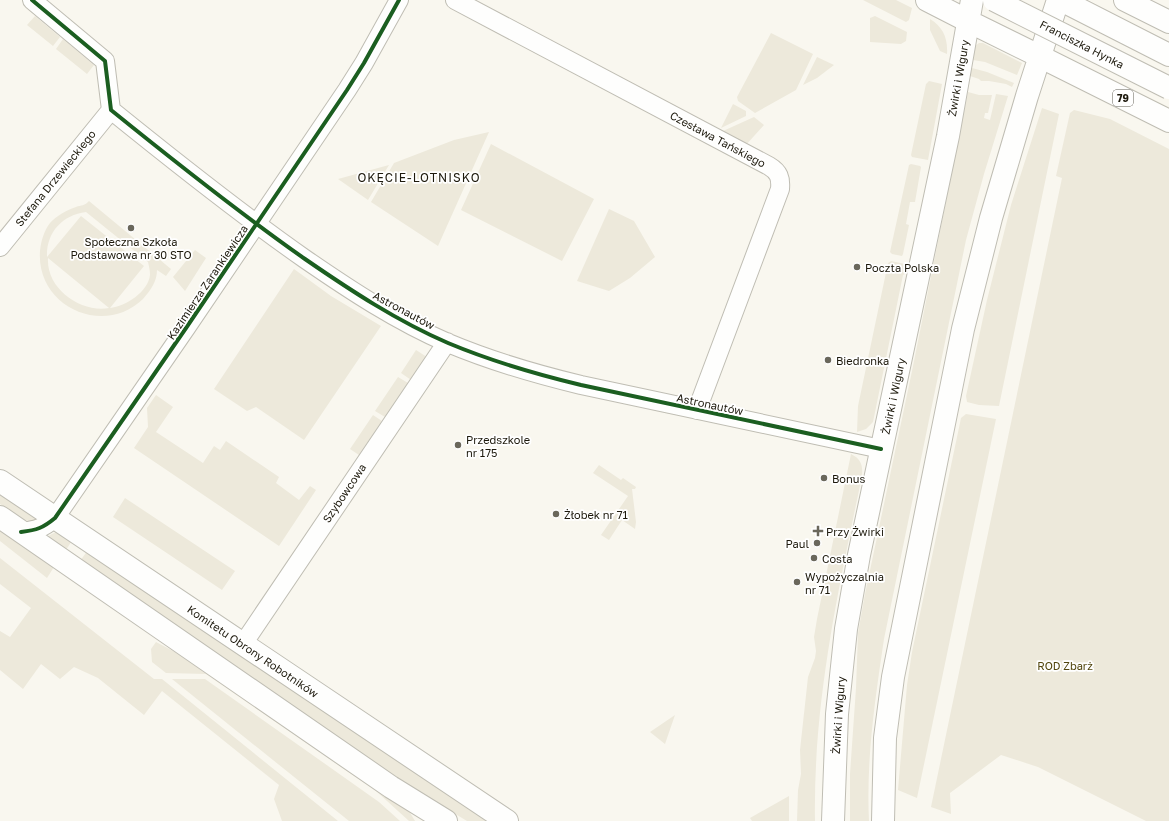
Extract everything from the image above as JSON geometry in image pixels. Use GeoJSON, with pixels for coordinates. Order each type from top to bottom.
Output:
{"type":"FeatureCollection","features":[{"type":"Feature","properties":{"kind":"main road","name":"79"},"geometry":{"type":"LineString","coordinates":[[927,0],[970,10],[1041,57],[1169,121]]}},
{"type":"Feature","properties":{"kind":"main road","name":"Franciszka Hynka"},"geometry":{"type":"LineString","coordinates":[[994,0],[1169,88]]}},
{"type":"Feature","properties":{"kind":"main road"},"geometry":{"type":"LineString","coordinates":[[883,821],[885,738],[892,677],[947,403],[975,278],[991,218],[1025,104],[1060,0],[1169,55]]}},
{"type":"Feature","properties":{"kind":"main road"},"geometry":{"type":"LineString","coordinates":[[1125,0],[1169,22]]}},
{"type":"Feature","properties":{"kind":"main road","name":"Żwirki i Wigury"},"geometry":{"type":"LineString","coordinates":[[834,821],[837,714],[846,629],[859,555],[948,136],[970,10]]}},
{"type":"Feature","properties":{"kind":"main road","name":"Komitetu Obrony Robotników"},"geometry":{"type":"LineString","coordinates":[[0,481],[507,821]]}},
{"type":"Feature","properties":{"kind":"main road"},"geometry":{"type":"LineString","coordinates":[[0,517],[391,787],[446,821]]}},
{"type":"Feature","properties":{"kind":"street"},"geometry":{"type":"LineString","coordinates":[[32,0],[105,61],[111,110]]}},
{"type":"Feature","properties":{"kind":"street","name":"Kazimierza Zarankiewicza"},"geometry":{"type":"LineString","coordinates":[[21,532],[37,530],[55,518],[256,225],[364,63],[399,0]]}},
{"type":"Feature","properties":{"kind":"street","name":"Czesława Tańskiego"},"geometry":{"type":"LineString","coordinates":[[455,0],[775,170],[779,175],[781,181],[780,189],[697,410]]}},
{"type":"Feature","properties":{"kind":"street","name":"Astronautów"},"geometry":{"type":"LineString","coordinates":[[111,110],[256,225],[348,289],[397,318],[447,342],[491,360],[537,375],[881,449]]}},
{"type":"Feature","properties":{"kind":"street","name":"Stefana Drzewieckiego"},"geometry":{"type":"LineString","coordinates":[[0,247],[111,110]]}},
{"type":"Feature","properties":{"kind":"street","name":"Szybowcowa"},"geometry":{"type":"LineString","coordinates":[[243,644],[447,342]]}},
{"type":"Feature","properties":{"kind":"green space"},"geometry":{"type":"Polygon","coordinates":[[[863,0],[896,0],[912,8],[909,20],[906,22],[863,0]]]}},
{"type":"Feature","properties":{"kind":"green space"},"geometry":{"type":"Polygon","coordinates":[[[35,16],[60,37],[53,46],[27,25],[35,16]]]}},
{"type":"Feature","properties":{"kind":"green space"},"geometry":{"type":"Polygon","coordinates":[[[875,16],[907,32],[906,41],[901,44],[870,42],[870,18],[875,16]]]}},
{"type":"Feature","properties":{"kind":"green space"},"geometry":{"type":"Polygon","coordinates":[[[930,19],[935,22],[944,34],[947,43],[947,54],[940,51],[930,30],[930,19]]]}},
{"type":"Feature","properties":{"kind":"green space"},"geometry":{"type":"Polygon","coordinates":[[[771,33],[813,54],[796,90],[755,113],[738,101],[737,97],[771,33]]]}},
{"type":"Feature","properties":{"kind":"green space"},"geometry":{"type":"Polygon","coordinates":[[[63,39],[94,65],[87,74],[56,49],[63,39]]]}},
{"type":"Feature","properties":{"kind":"green space"},"geometry":{"type":"Polygon","coordinates":[[[979,43],[983,43],[1022,63],[1017,75],[985,62],[973,60],[975,46],[979,43]]]}},
{"type":"Feature","properties":{"kind":"green space"},"geometry":{"type":"Polygon","coordinates":[[[817,57],[834,65],[817,78],[803,85],[817,57]]]}},
{"type":"Feature","properties":{"kind":"green space"},"geometry":{"type":"Polygon","coordinates":[[[972,68],[987,72],[1014,83],[1012,87],[1006,84],[981,81],[970,76],[972,68]]]}},
{"type":"Feature","properties":{"kind":"green space"},"geometry":{"type":"Polygon","coordinates":[[[929,81],[942,84],[928,160],[912,157],[911,155],[926,84],[929,81]]]}},
{"type":"Feature","properties":{"kind":"green space"},"geometry":{"type":"Polygon","coordinates":[[[968,92],[979,95],[992,95],[988,113],[985,113],[984,118],[990,120],[996,94],[1008,96],[966,240],[884,639],[870,753],[868,798],[869,821],[850,821],[850,774],[858,633],[968,92]]]}},
{"type":"Feature","properties":{"kind":"green space"},"geometry":{"type":"Polygon","coordinates":[[[733,104],[746,111],[746,116],[721,128],[733,104]]]}},
{"type":"Feature","properties":{"kind":"green space"},"geometry":{"type":"Polygon","coordinates":[[[1042,108],[1059,114],[999,406],[979,405],[967,402],[966,396],[987,300],[1011,205],[1042,108]]]}},
{"type":"Feature","properties":{"kind":"green space","name":"ROD Zbarż"},"geometry":{"type":"Polygon","coordinates":[[[1074,110],[1110,119],[1169,149],[1169,821],[1146,821],[1038,767],[1001,755],[950,793],[951,814],[931,807],[1062,178],[1056,176],[1070,113],[1074,110]]]}},
{"type":"Feature","properties":{"kind":"green space"},"geometry":{"type":"Polygon","coordinates":[[[754,117],[764,125],[745,146],[722,133],[723,131],[754,117]]]}},
{"type":"Feature","properties":{"kind":"green space"},"geometry":{"type":"Polygon","coordinates":[[[489,132],[438,246],[371,202],[394,163],[454,140],[489,132]]]}},
{"type":"Feature","properties":{"kind":"green space"},"geometry":{"type":"Polygon","coordinates":[[[491,144],[594,199],[562,261],[461,210],[491,144]]]}},
{"type":"Feature","properties":{"kind":"green space"},"geometry":{"type":"Polygon","coordinates":[[[911,164],[921,167],[915,202],[910,202],[906,224],[909,225],[902,256],[892,254],[890,252],[909,165],[911,164]]]}},
{"type":"Feature","properties":{"kind":"green space"},"geometry":{"type":"Polygon","coordinates":[[[389,165],[368,200],[338,179],[389,165]]]}},
{"type":"Feature","properties":{"kind":"green space"},"geometry":{"type":"Polygon","coordinates":[[[89,201],[171,269],[166,276],[157,270],[153,285],[143,299],[127,310],[110,315],[92,315],[75,310],[61,301],[49,287],[42,271],[40,247],[48,226],[52,220],[62,214],[89,201]],[[86,212],[70,217],[57,227],[49,240],[47,257],[81,216],[144,266],[110,308],[116,307],[135,297],[145,287],[150,275],[148,262],[86,212]],[[48,258],[49,269],[53,280],[59,289],[67,296],[77,303],[87,307],[98,309],[109,308],[48,258]]]}},
{"type":"Feature","properties":{"kind":"green space"},"geometry":{"type":"Polygon","coordinates":[[[609,209],[634,221],[655,257],[630,278],[609,291],[577,281],[609,209]]]}},
{"type":"Feature","properties":{"kind":"green space"},"geometry":{"type":"Polygon","coordinates":[[[195,250],[206,258],[185,291],[173,277],[195,250]]]}},
{"type":"Feature","properties":{"kind":"green space"},"geometry":{"type":"Polygon","coordinates":[[[891,261],[905,264],[905,274],[903,275],[873,422],[866,429],[857,432],[858,406],[888,263],[891,261]]]}},
{"type":"Feature","properties":{"kind":"green space"},"geometry":{"type":"Polygon","coordinates":[[[294,269],[331,296],[381,326],[304,440],[256,407],[247,411],[214,389],[294,269]]]}},
{"type":"Feature","properties":{"kind":"green space"},"geometry":{"type":"Polygon","coordinates":[[[416,350],[430,359],[414,382],[401,373],[416,350]]]}},
{"type":"Feature","properties":{"kind":"green space"},"geometry":{"type":"Polygon","coordinates":[[[398,377],[408,383],[385,417],[375,411],[398,377]]]}},
{"type":"Feature","properties":{"kind":"green space"},"geometry":{"type":"Polygon","coordinates":[[[156,395],[173,407],[156,432],[203,463],[214,446],[220,450],[226,441],[279,477],[276,483],[299,500],[310,486],[316,490],[279,546],[134,448],[148,427],[147,408],[156,395]]]}},
{"type":"Feature","properties":{"kind":"green space"},"geometry":{"type":"Polygon","coordinates":[[[966,414],[996,419],[917,798],[898,790],[907,685],[912,652],[961,418],[966,414]]]}},
{"type":"Feature","properties":{"kind":"green space"},"geometry":{"type":"Polygon","coordinates":[[[373,415],[382,421],[359,455],[350,449],[373,415]]]}},
{"type":"Feature","properties":{"kind":"green space"},"geometry":{"type":"Polygon","coordinates":[[[851,454],[861,463],[862,476],[836,605],[823,690],[815,777],[815,821],[797,821],[798,790],[801,774],[800,750],[808,677],[815,658],[816,651],[814,637],[817,619],[851,454]]]}},
{"type":"Feature","properties":{"kind":"green space"},"geometry":{"type":"Polygon","coordinates":[[[599,465],[621,480],[623,478],[636,487],[635,489],[632,489],[636,522],[635,529],[622,520],[609,540],[601,535],[628,496],[593,473],[599,465]]]}},
{"type":"Feature","properties":{"kind":"green space"},"geometry":{"type":"Polygon","coordinates":[[[0,491],[40,518],[36,523],[21,519],[0,504],[0,491]]]}},
{"type":"Feature","properties":{"kind":"green space"},"geometry":{"type":"Polygon","coordinates":[[[125,498],[235,571],[222,590],[113,517],[125,498]]]}},
{"type":"Feature","properties":{"kind":"green space"},"geometry":{"type":"Polygon","coordinates":[[[0,529],[54,567],[47,578],[0,541],[0,529]]]}},
{"type":"Feature","properties":{"kind":"green space"},"geometry":{"type":"Polygon","coordinates":[[[58,531],[73,539],[66,550],[48,537],[58,531]]]}},
{"type":"Feature","properties":{"kind":"green space"},"geometry":{"type":"Polygon","coordinates":[[[88,550],[490,821],[467,821],[392,776],[80,561],[88,550]]]}},
{"type":"Feature","properties":{"kind":"green space"},"geometry":{"type":"Polygon","coordinates":[[[0,558],[154,679],[162,679],[338,821],[282,821],[274,799],[279,785],[162,691],[144,715],[98,678],[74,667],[60,679],[41,664],[23,689],[0,670],[0,631],[10,637],[31,608],[0,584],[0,558]]]}},
{"type":"Feature","properties":{"kind":"green space"},"geometry":{"type":"Polygon","coordinates":[[[156,642],[177,653],[409,811],[415,821],[409,821],[376,791],[206,674],[166,673],[152,662],[151,649],[156,642]]]}},
{"type":"Feature","properties":{"kind":"green space"},"geometry":{"type":"Polygon","coordinates":[[[172,679],[205,679],[379,802],[400,821],[349,821],[172,679]]]}},
{"type":"Feature","properties":{"kind":"green space"},"geometry":{"type":"Polygon","coordinates":[[[675,715],[665,744],[650,732],[675,715]]]}},
{"type":"Feature","properties":{"kind":"green space"},"geometry":{"type":"Polygon","coordinates":[[[789,796],[789,821],[752,821],[750,818],[789,796]]]}},
{"type":"Feature","properties":{"kind":"cycle path"},"geometry":{"type":"LineString","coordinates":[[32,0],[105,61],[111,110],[206,186],[280,241],[322,271],[410,325],[464,350],[513,367],[581,385],[881,449]]}},
{"type":"Feature","properties":{"kind":"cycle path"},"geometry":{"type":"LineString","coordinates":[[21,532],[40,528],[55,518],[347,90],[364,63],[399,0]]}},
{"type":"Feature","properties":{"kind":"place","name":"Społeczna Szkoła Podstawowa nr 30 STO"},"geometry":{"type":"Point","coordinates":[131,228]}},
{"type":"Feature","properties":{"kind":"place","name":"Poczta Polska"},"geometry":{"type":"Point","coordinates":[857,267]}},
{"type":"Feature","properties":{"kind":"place","name":"Biedronka"},"geometry":{"type":"Point","coordinates":[828,360]}},
{"type":"Feature","properties":{"kind":"place","name":"Przedszkole nr 175"},"geometry":{"type":"Point","coordinates":[458,445]}},
{"type":"Feature","properties":{"kind":"place","name":"Bonus"},"geometry":{"type":"Point","coordinates":[824,478]}},
{"type":"Feature","properties":{"kind":"place","name":"Żłobek nr 71"},"geometry":{"type":"Point","coordinates":[556,514]}},
{"type":"Feature","properties":{"kind":"place","name":"Przy Żwirki"},"geometry":{"type":"Point","coordinates":[818,531]}},
{"type":"Feature","properties":{"kind":"place","name":"Paul"},"geometry":{"type":"Point","coordinates":[817,543]}},
{"type":"Feature","properties":{"kind":"place","name":"Costa"},"geometry":{"type":"Point","coordinates":[814,558]}},
{"type":"Feature","properties":{"kind":"place","name":"Wypożyczalnia nr 71"},"geometry":{"type":"Point","coordinates":[797,582]}},
{"type":"Feature","properties":{"kind":"district","name":"OKĘCIE-LOTNISKO"},"geometry":{"type":"Point","coordinates":[419,177]}}]}
